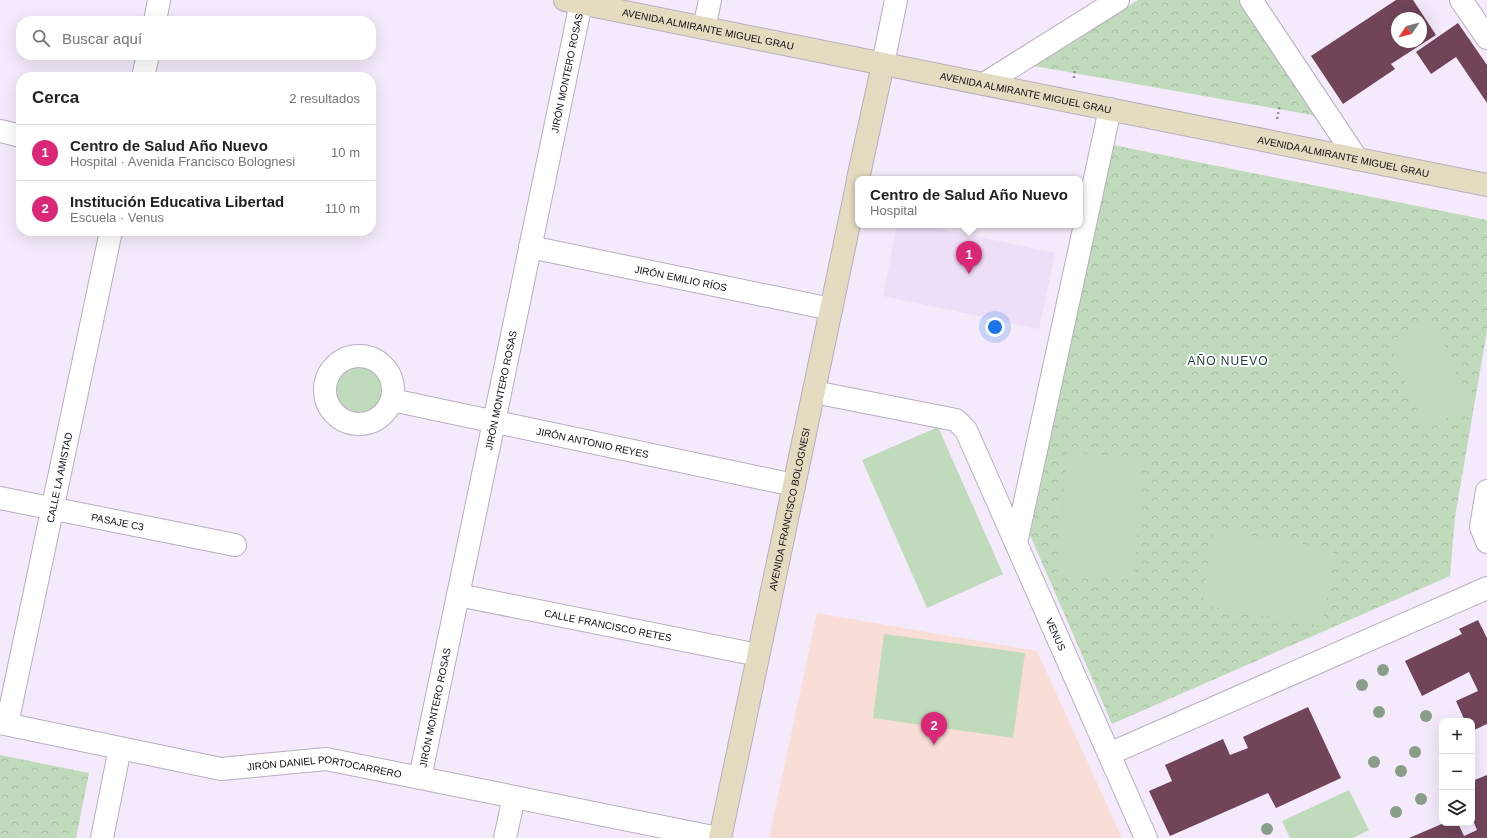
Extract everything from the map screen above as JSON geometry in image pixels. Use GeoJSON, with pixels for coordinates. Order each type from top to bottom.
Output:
{"type":"FeatureCollection","features":[{"type":"Feature","properties":{"kind":"street"},"geometry":{"type":"LineString","coordinates":[[156,16],[159,0]]}},
{"type":"Feature","properties":{"kind":"street"},"geometry":{"type":"LineString","coordinates":[[704,28],[710,0]]}},
{"type":"Feature","properties":{"kind":"street","name":"AVENIDA FRANCISCO BOLOGNESI"},"geometry":{"type":"LineString","coordinates":[[859,176],[896,0]]}},
{"type":"Feature","properties":{"kind":"street"},"geometry":{"type":"LineString","coordinates":[[984,84],[1118,0]]}},
{"type":"Feature","properties":{"kind":"street"},"geometry":{"type":"LineString","coordinates":[[1251,0],[1357,159]]}},
{"type":"Feature","properties":{"kind":"street"},"geometry":{"type":"LineString","coordinates":[[1461,0],[1487,38]]}},
{"type":"Feature","properties":{"kind":"street","name":"AVENIDA ALMIRANTE MIGUEL GRAU"},"geometry":{"type":"LineString","coordinates":[[573,2],[1487,185]]}},
{"type":"Feature","properties":{"kind":"street","name":"JIRÓN MONTERO ROSAS"},"geometry":{"type":"LineString","coordinates":[[420,778],[530,247],[573,2]]}},
{"type":"Feature","properties":{"kind":"street"},"geometry":{"type":"LineString","coordinates":[[144,72],[147,60]]}},
{"type":"Feature","properties":{"kind":"street"},"geometry":{"type":"LineString","coordinates":[[1016,543],[1110,109]]}},
{"type":"Feature","properties":{"kind":"street"},"geometry":{"type":"LineString","coordinates":[[0,131],[16,135]]}},
{"type":"Feature","properties":{"kind":"street","name":"AVENIDA FRANCISCO BOLOGNESI"},"geometry":{"type":"LineString","coordinates":[[719,838],[855,194]]}},
{"type":"Feature","properties":{"kind":"street","name":"CALLE LA AMISTAD"},"geometry":{"type":"LineString","coordinates":[[3,724],[52,509],[110,236]]}},
{"type":"Feature","properties":{"kind":"street","name":"JIRÓN EMILIO RÍOS"},"geometry":{"type":"LineString","coordinates":[[530,247],[831,309]]}},
{"type":"Feature","properties":{"kind":"street","name":"VENUS"},"geometry":{"type":"LineString","coordinates":[[814,392],[956,420],[966,430],[1146,838]]}},
{"type":"Feature","properties":{"kind":"street","name":"JIRÓN ANTONIO REYES"},"geometry":{"type":"LineString","coordinates":[[392,400],[794,485]]}},
{"type":"Feature","properties":{"kind":"street"},"geometry":{"type":"LineString","coordinates":[[1487,490],[1481,527],[1487,542]]}},
{"type":"Feature","properties":{"kind":"street","name":"PASAJE C3"},"geometry":{"type":"LineString","coordinates":[[0,498],[234,545]]}},
{"type":"Feature","properties":{"kind":"street"},"geometry":{"type":"LineString","coordinates":[[1108,754],[1487,588]]}},
{"type":"Feature","properties":{"kind":"street","name":"CALLE FRANCISCO RETES"},"geometry":{"type":"LineString","coordinates":[[458,595],[758,655]]}},
{"type":"Feature","properties":{"kind":"street","name":"JIRÓN DANIEL PORTOCARRERO"},"geometry":{"type":"LineString","coordinates":[[3,724],[221,769],[326,759],[719,838]]}},
{"type":"Feature","properties":{"kind":"street"},"geometry":{"type":"LineString","coordinates":[[102,838],[120,748]]}},
{"type":"Feature","properties":{"kind":"street"},"geometry":{"type":"LineString","coordinates":[[505,838],[514,797]]}},
{"type":"Feature","properties":{"kind":"shaded area"},"geometry":{"type":"Polygon","coordinates":[[[896,228],[938,228],[1055,253],[1039,329],[883,296],[896,228]]]}},
{"type":"Feature","properties":{"kind":"shaded area"},"geometry":{"type":"Polygon","coordinates":[[[817,613],[1037,651],[1122,838],[769,838],[817,613]]]}},
{"type":"Feature","properties":{"kind":"green space"},"geometry":{"type":"Polygon","coordinates":[[[1138,0],[1238,0],[1318,116],[1034,66],[1138,0]]]}},
{"type":"Feature","properties":{"kind":"green space"},"geometry":{"type":"Polygon","coordinates":[[[1113,145],[1487,220],[1487,331],[1455,517],[1450,576],[1112,724],[1030,535],[1113,145]]]}},
{"type":"Feature","properties":{"kind":"green space"},"geometry":{"type":"Polygon","coordinates":[[[1434,321],[1471,408],[1425,428],[1388,341],[1434,321]]]}},
{"type":"Feature","properties":{"kind":"green space"},"geometry":{"type":"Polygon","coordinates":[[[354,365],[364,365],[377,372],[384,385],[384,395],[377,408],[364,415],[354,415],[345,411],[338,404],[334,395],[334,385],[338,376],[345,369],[354,365]]]}},
{"type":"Feature","properties":{"kind":"green space"},"geometry":{"type":"Polygon","coordinates":[[[938,427],[1003,574],[927,608],[862,460],[938,427]]]}},
{"type":"Feature","properties":{"kind":"green space"},"geometry":{"type":"Polygon","coordinates":[[[1067,452],[1143,458],[1134,580],[1057,574],[1067,452]]]}},
{"type":"Feature","properties":{"kind":"green space"},"geometry":{"type":"Polygon","coordinates":[[[1214,529],[1334,550],[1322,626],[1202,605],[1214,529]]]}},
{"type":"Feature","properties":{"kind":"green space"},"geometry":{"type":"Polygon","coordinates":[[[884,634],[1025,653],[1013,738],[873,718],[884,634]]]}},
{"type":"Feature","properties":{"kind":"green space"},"geometry":{"type":"Polygon","coordinates":[[[0,755],[89,773],[76,838],[0,838],[0,755]]]}},
{"type":"Feature","properties":{"kind":"green space"},"geometry":{"type":"Polygon","coordinates":[[[1349,790],[1369,830],[1353,838],[1290,838],[1282,821],[1349,790]]]}},
{"type":"Feature","properties":{"kind":"building"},"geometry":{"type":"Polygon","coordinates":[[[1396,0],[1413,0],[1421,12],[1391,12],[1391,48],[1416,48],[1391,64],[1395,69],[1343,104],[1311,56],[1396,0]]]}},
{"type":"Feature","properties":{"kind":"building"},"geometry":{"type":"Polygon","coordinates":[[[1427,21],[1436,35],[1427,41],[1427,21]]]}},
{"type":"Feature","properties":{"kind":"building"},"geometry":{"type":"Polygon","coordinates":[[[1458,23],[1487,65],[1487,103],[1456,57],[1431,74],[1416,52],[1422,48],[1427,48],[1427,44],[1458,23]]]}},
{"type":"Feature","properties":{"kind":"building"},"geometry":{"type":"Polygon","coordinates":[[[1478,620],[1487,638],[1487,724],[1475,730],[1475,718],[1464,718],[1456,701],[1478,691],[1469,672],[1422,696],[1405,661],[1462,634],[1459,629],[1478,620]]]}},
{"type":"Feature","properties":{"kind":"building"},"geometry":{"type":"Polygon","coordinates":[[[1308,707],[1341,778],[1276,808],[1268,793],[1170,836],[1149,791],[1172,781],[1165,765],[1223,739],[1230,755],[1248,748],[1243,737],[1308,707]]]}},
{"type":"Feature","properties":{"kind":"building"},"geometry":{"type":"Polygon","coordinates":[[[1487,775],[1487,838],[1409,838],[1439,825],[1459,826],[1464,836],[1477,830],[1475,825],[1475,780],[1487,775]]]}},
{"type":"Feature","properties":{"kind":"place","name":"Centro de Salud Año Nuevo"},"geometry":{"type":"Point","coordinates":[969,274]}},
{"type":"Feature","properties":{"kind":"place","name":"Institución Educativa Libertad"},"geometry":{"type":"Point","coordinates":[934,745]}},
{"type":"Feature","properties":{"kind":"district","name":"AÑO NUEVO"},"geometry":{"type":"Point","coordinates":[1228,361]}}]}
